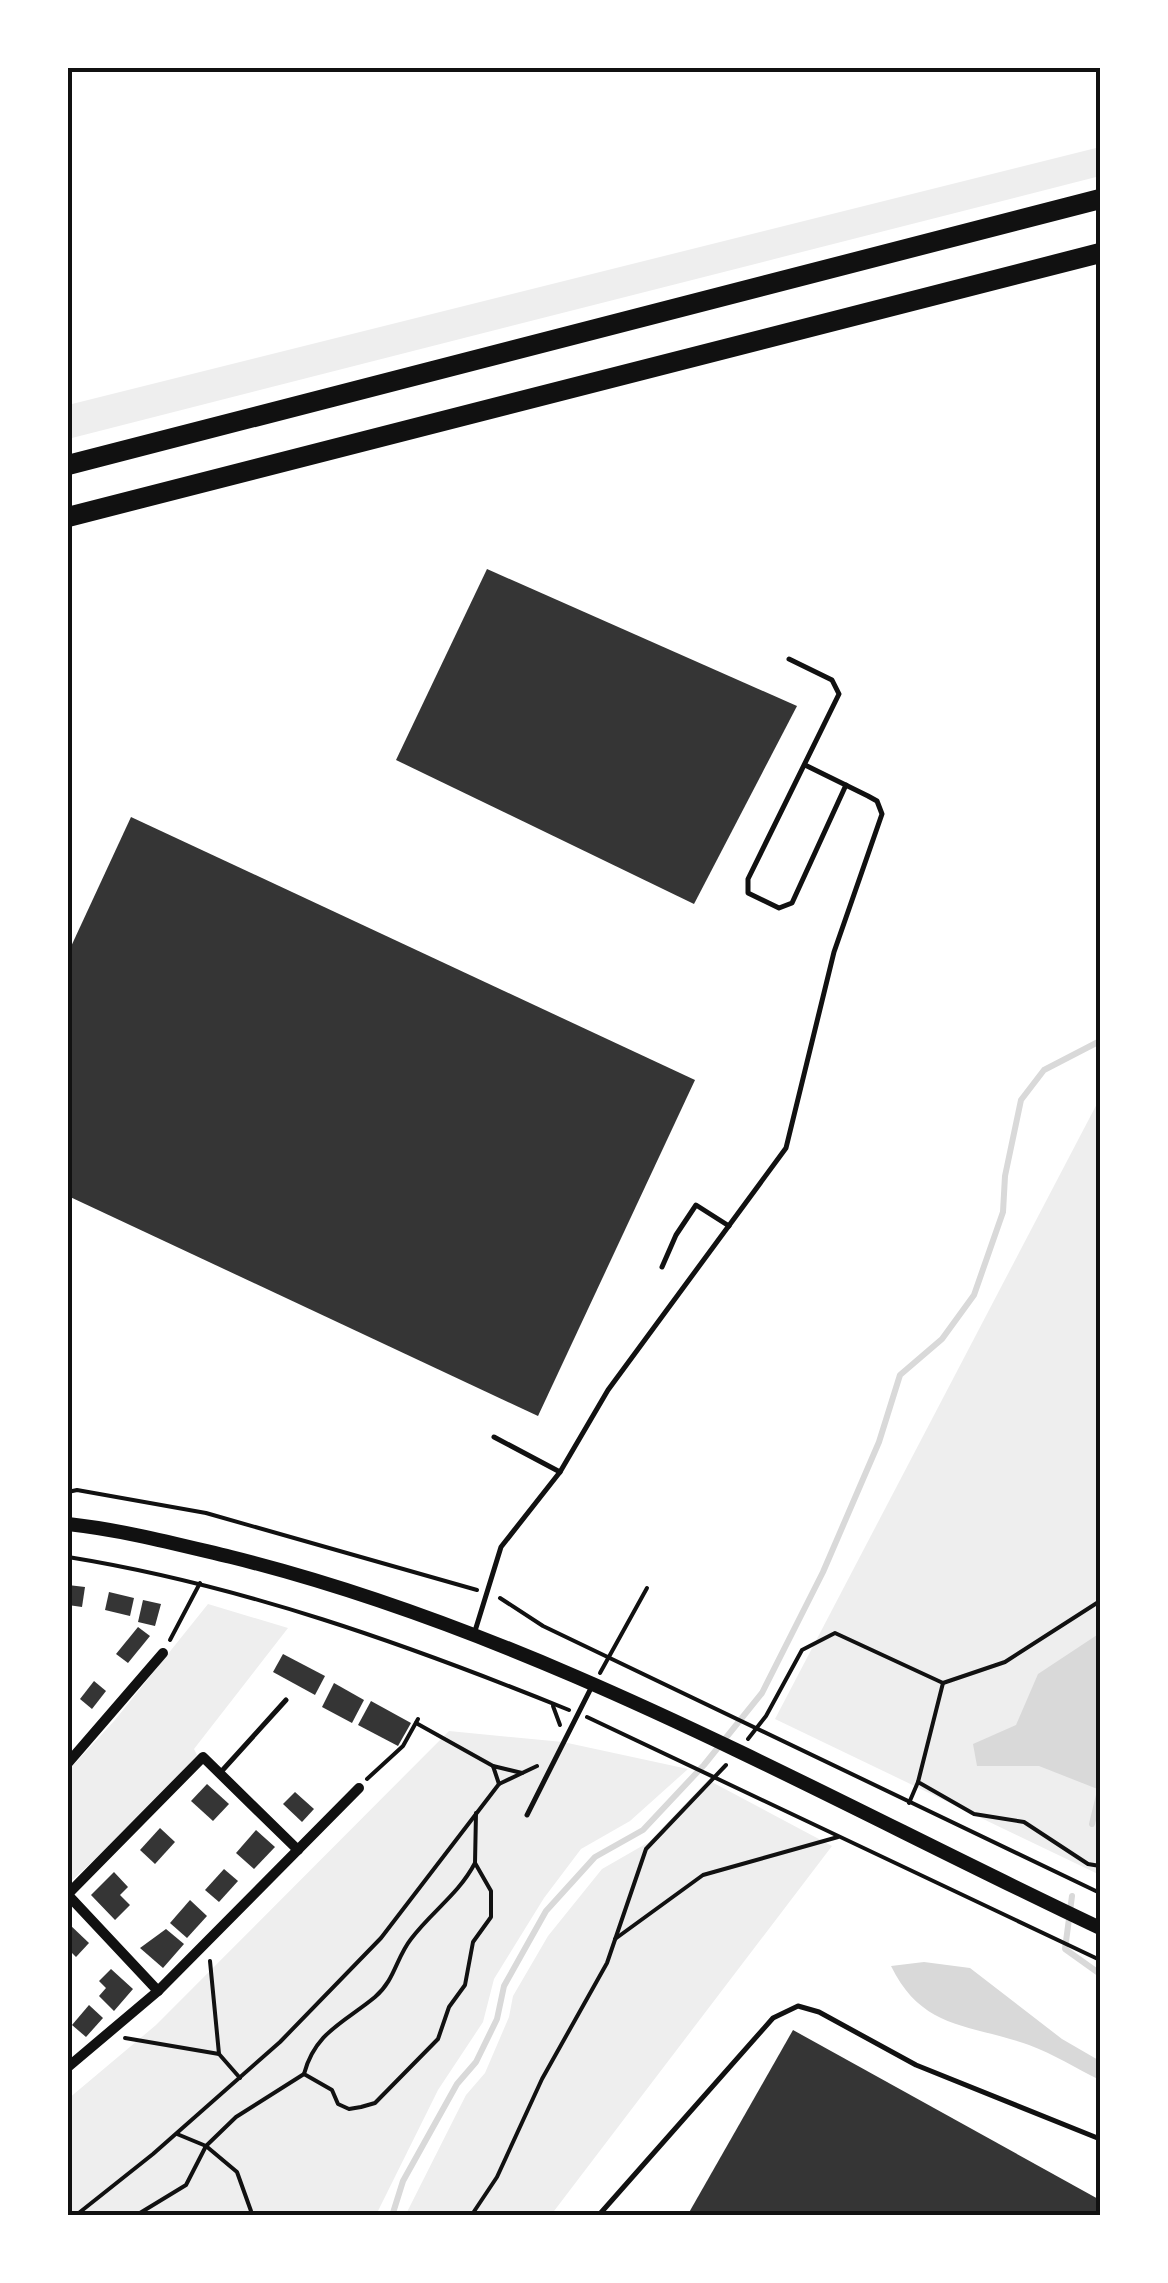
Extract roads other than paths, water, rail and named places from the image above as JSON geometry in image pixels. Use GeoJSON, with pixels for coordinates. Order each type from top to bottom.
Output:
{"type":"FeatureCollection","features":[{"type":"Feature","properties":{"kind":"highway"},"geometry":{"type":"LineString","coordinates":[[68,465],[1100,199]]}},
{"type":"Feature","properties":{"kind":"highway"},"geometry":{"type":"LineString","coordinates":[[68,517],[1100,253]]}},
{"type":"Feature","properties":{"kind":"street"},"geometry":{"type":"LineString","coordinates":[[68,1524],[115,1529],[334,1582],[474,1634],[739,1752],[1100,1928]]}},
{"type":"Feature","properties":{"kind":"street"},"geometry":{"type":"LineString","coordinates":[[68,1763],[164,1654]]}},
{"type":"Feature","properties":{"kind":"street"},"geometry":{"type":"LineString","coordinates":[[158,1990],[68,1894],[203,1757],[298,1850]]}},
{"type":"Feature","properties":{"kind":"street"},"geometry":{"type":"LineString","coordinates":[[68,2068],[158,1990],[359,1788]]}},
{"type":"Feature","properties":{"kind":"lane"},"geometry":{"type":"LineString","coordinates":[[789,659],[838,687],[836,702],[746,888],[779,908],[792,903],[846,784]]}},
{"type":"Feature","properties":{"kind":"lane"},"geometry":{"type":"LineString","coordinates":[[474,1634],[501,1547],[560,1472],[608,1390],[786,1148],[834,952],[881,820],[877,802],[804,765]]}},
{"type":"Feature","properties":{"kind":"lane"},"geometry":{"type":"LineString","coordinates":[[662,1268],[676,1235],[696,1205],[729,1226]]}},
{"type":"Feature","properties":{"kind":"lane"},"geometry":{"type":"LineString","coordinates":[[494,1437],[560,1472]]}},
{"type":"Feature","properties":{"kind":"lane"},"geometry":{"type":"LineString","coordinates":[[527,1815],[592,1686]]}},
{"type":"Feature","properties":{"kind":"lane"},"geometry":{"type":"LineString","coordinates":[[220,1773],[286,1700]]}},
{"type":"Feature","properties":{"kind":"lane"},"geometry":{"type":"LineString","coordinates":[[598,2216],[774,2018],[798,2006],[819,2012],[916,2065],[1100,2139]]}},
{"type":"Feature","properties":{"kind":"waterway"},"geometry":{"type":"LineString","coordinates":[[392,2216],[403,2181],[457,2084],[476,2062],[497,2019],[504,1986],[546,1911],[595,1857],[643,1830],[704,1765],[762,1693],[823,1572],[879,1442],[900,1375],[942,1339],[974,1295],[1003,1212],[1005,1176],[1021,1100],[1044,1070],[1100,1041]]}},
{"type":"Feature","properties":{"kind":"waterway"},"geometry":{"type":"LineString","coordinates":[[1092,1824],[1100,1791]]}},
{"type":"Feature","properties":{"kind":"waterway"},"geometry":{"type":"LineString","coordinates":[[1072,1896],[1065,1949],[1100,1974]]}}]}
